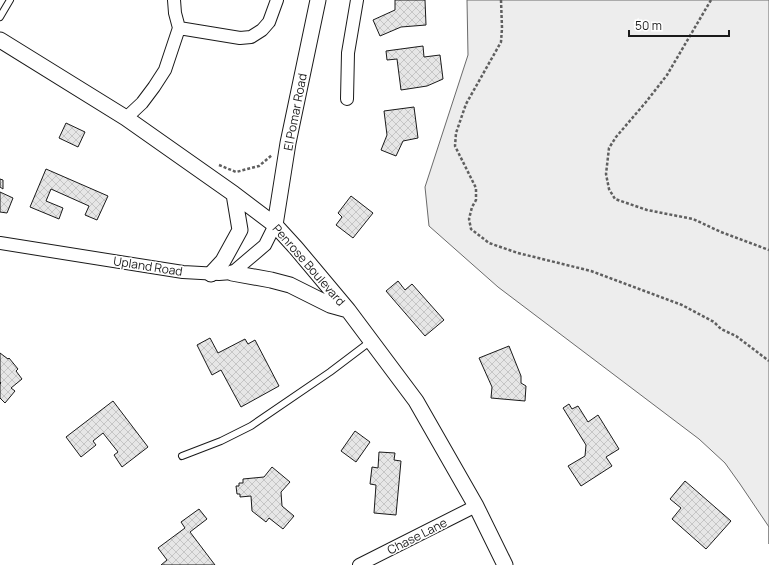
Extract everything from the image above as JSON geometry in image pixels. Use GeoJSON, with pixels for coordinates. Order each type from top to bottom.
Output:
{"type":"FeatureCollection","features":[{"type":"Feature","properties":{"kind":"street"},"geometry":{"type":"LineString","coordinates":[[126,118],[142,103],[165,70],[179,28],[175,13],[174,0]]}},
{"type":"Feature","properties":{"kind":"street"},"geometry":{"type":"LineString","coordinates":[[179,28],[240,38],[251,37],[262,30],[269,22],[277,0]]}},
{"type":"Feature","properties":{"kind":"street","name":"El Pomar Road"},"geometry":{"type":"LineString","coordinates":[[275,225],[288,143],[318,0]]}},
{"type":"Feature","properties":{"kind":"street"},"geometry":{"type":"LineString","coordinates":[[347,99],[348,53],[357,0]]}},
{"type":"Feature","properties":{"kind":"street","name":"Penrose Boulevard"},"geometry":{"type":"LineString","coordinates":[[0,40],[126,118],[234,194],[275,225],[348,310],[416,400],[476,506],[504,565]]}},
{"type":"Feature","properties":{"kind":"street"},"geometry":{"type":"LineString","coordinates":[[211,274],[223,261],[240,230],[234,194]]}},
{"type":"Feature","properties":{"kind":"street"},"geometry":{"type":"LineString","coordinates":[[232,273],[265,245],[275,225]]}},
{"type":"Feature","properties":{"kind":"street","name":"Upland Road"},"geometry":{"type":"LineString","coordinates":[[0,243],[183,272],[211,274],[232,273]]}},
{"type":"Feature","properties":{"kind":"street"},"geometry":{"type":"LineString","coordinates":[[232,273],[290,285],[330,305],[348,310]]}},
{"type":"Feature","properties":{"kind":"street","name":"Chase Lane"},"geometry":{"type":"LineString","coordinates":[[359,565],[476,506]]}},
{"type":"Feature","properties":{"kind":"lane"},"geometry":{"type":"LineString","coordinates":[[0,18],[10,0]]}},
{"type":"Feature","properties":{"kind":"lane"},"geometry":{"type":"LineString","coordinates":[[182,456],[221,441],[252,426],[330,372],[372,340]]}},
{"type":"Feature","properties":{"kind":"path"},"geometry":{"type":"LineString","coordinates":[[501,0],[501,42],[466,104],[456,133],[455,146],[476,188],[476,200],[472,207],[469,219],[471,229],[489,243],[518,253],[591,271],[682,305],[714,322],[721,329],[736,336],[769,361]]}},
{"type":"Feature","properties":{"kind":"path"},"geometry":{"type":"LineString","coordinates":[[711,0],[667,75],[616,137],[609,148],[606,174],[609,189],[615,199],[647,210],[693,219],[721,232],[769,250]]}},
{"type":"Feature","properties":{"kind":"path"},"geometry":{"type":"LineString","coordinates":[[217,164],[236,172],[259,166],[272,155]]}},
{"type":"Feature","properties":{"kind":"shaded area"},"geometry":{"type":"Polygon","coordinates":[[[467,0],[769,0],[769,527],[725,463],[699,439],[498,287],[429,226],[425,187],[468,55],[467,0]]]}},
{"type":"Feature","properties":{"kind":"building"},"geometry":{"type":"Polygon","coordinates":[[[395,0],[425,0],[426,25],[401,27],[380,36],[373,20],[395,10],[395,0]]]}},
{"type":"Feature","properties":{"kind":"building"},"geometry":{"type":"Polygon","coordinates":[[[423,46],[424,57],[440,55],[443,79],[427,86],[401,90],[397,59],[387,60],[386,51],[423,46]]]}},
{"type":"Feature","properties":{"kind":"building"},"geometry":{"type":"Polygon","coordinates":[[[414,107],[418,138],[403,141],[396,156],[381,150],[387,135],[384,111],[414,107]]]}},
{"type":"Feature","properties":{"kind":"building"},"geometry":{"type":"Polygon","coordinates":[[[66,123],[85,132],[78,147],[59,138],[66,123]]]}},
{"type":"Feature","properties":{"kind":"building"},"geometry":{"type":"Polygon","coordinates":[[[46,169],[108,196],[97,220],[85,215],[89,206],[51,189],[46,201],[63,208],[59,219],[30,207],[46,169]]]}},
{"type":"Feature","properties":{"kind":"building"},"geometry":{"type":"Polygon","coordinates":[[[0,179],[3,180],[3,189],[0,187],[0,179]]]}},
{"type":"Feature","properties":{"kind":"building"},"geometry":{"type":"Polygon","coordinates":[[[0,192],[13,198],[7,213],[0,212],[0,192]]]}},
{"type":"Feature","properties":{"kind":"building"},"geometry":{"type":"Polygon","coordinates":[[[351,196],[373,213],[353,238],[336,225],[342,217],[338,213],[351,196]]]}},
{"type":"Feature","properties":{"kind":"building"},"geometry":{"type":"Polygon","coordinates":[[[398,281],[405,290],[412,284],[444,320],[425,336],[386,291],[398,281]]]}},
{"type":"Feature","properties":{"kind":"building"},"geometry":{"type":"Polygon","coordinates":[[[210,338],[218,353],[245,339],[248,344],[255,340],[279,386],[241,407],[221,370],[212,375],[197,345],[210,338]]]}},
{"type":"Feature","properties":{"kind":"building"},"geometry":{"type":"Polygon","coordinates":[[[509,346],[521,376],[521,383],[526,386],[525,401],[491,398],[492,387],[479,358],[509,346]]]}},
{"type":"Feature","properties":{"kind":"building"},"geometry":{"type":"Polygon","coordinates":[[[0,353],[8,359],[9,358],[18,369],[16,371],[22,379],[11,388],[15,391],[5,403],[0,398],[0,353]]]}},
{"type":"Feature","properties":{"kind":"building"},"geometry":{"type":"Polygon","coordinates":[[[113,401],[148,447],[122,467],[114,455],[118,452],[103,433],[93,441],[96,445],[81,457],[66,437],[113,401]]]}},
{"type":"Feature","properties":{"kind":"building"},"geometry":{"type":"Polygon","coordinates":[[[569,404],[572,409],[578,406],[588,422],[598,415],[619,449],[606,457],[612,466],[581,486],[568,466],[585,456],[586,445],[563,408],[569,404]]]}},
{"type":"Feature","properties":{"kind":"building"},"geometry":{"type":"Polygon","coordinates":[[[355,431],[370,442],[356,462],[341,451],[355,431]]]}},
{"type":"Feature","properties":{"kind":"building"},"geometry":{"type":"Polygon","coordinates":[[[379,452],[395,453],[394,460],[401,461],[396,515],[374,513],[376,485],[370,484],[372,467],[378,468],[379,452]]]}},
{"type":"Feature","properties":{"kind":"building"},"geometry":{"type":"Polygon","coordinates":[[[272,467],[290,482],[281,492],[282,506],[294,516],[283,529],[269,518],[266,522],[252,511],[251,496],[240,497],[240,494],[237,494],[236,486],[239,486],[239,483],[243,483],[243,479],[264,477],[272,467]]]}},
{"type":"Feature","properties":{"kind":"building"},"geometry":{"type":"Polygon","coordinates":[[[685,481],[731,521],[706,549],[672,519],[681,508],[670,499],[685,481]]]}},
{"type":"Feature","properties":{"kind":"building"},"geometry":{"type":"Polygon","coordinates":[[[199,509],[207,519],[190,532],[215,565],[161,565],[167,560],[158,548],[185,528],[181,522],[199,509]]]}}]}
